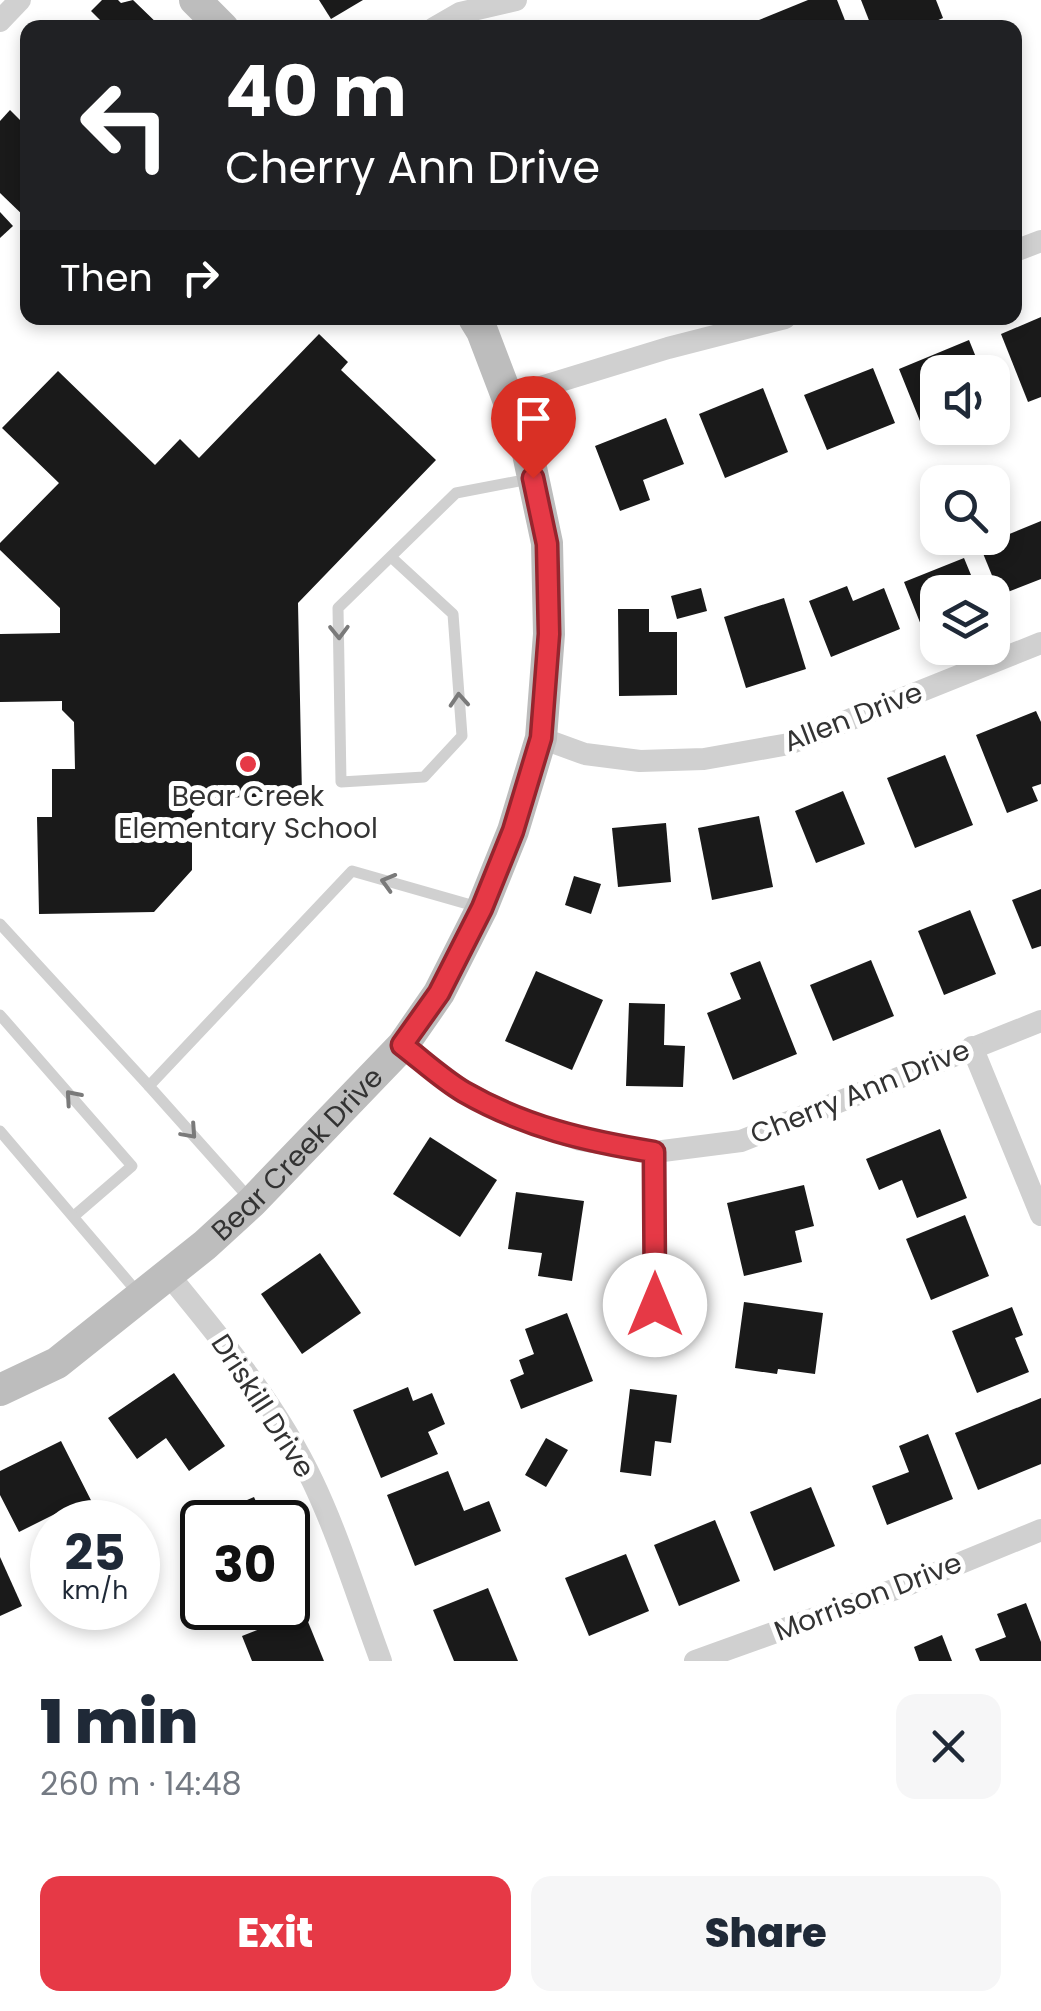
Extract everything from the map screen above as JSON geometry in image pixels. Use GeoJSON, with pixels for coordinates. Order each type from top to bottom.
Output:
{"type":"FeatureCollection","features":[{"type":"Feature","properties":{"kind":"street"},"geometry":{"type":"LineString","coordinates":[[0,21],[20,0]]}},
{"type":"Feature","properties":{"kind":"street"},"geometry":{"type":"LineString","coordinates":[[195,0],[215,20]]}},
{"type":"Feature","properties":{"kind":"street"},"geometry":{"type":"LineString","coordinates":[[448,20],[460,13],[516,0]]}},
{"type":"Feature","properties":{"kind":"street","name":"Bear Creek Drive"},"geometry":{"type":"LineString","coordinates":[[0,1390],[58,1363],[252,1202],[402,1045],[439,993],[482,908],[513,831],[541,738],[549,634],[547,544],[527,449],[477,325]]}},
{"type":"Feature","properties":{"kind":"street"},"geometry":{"type":"LineString","coordinates":[[508,397],[758,325]]}},
{"type":"Feature","properties":{"kind":"street","name":"Allen Drive"},"geometry":{"type":"LineString","coordinates":[[541,738],[585,754],[640,761],[704,760],[789,744],[1041,643]]}},
{"type":"Feature","properties":{"kind":"street","name":"Cherry Ann Drive"},"geometry":{"type":"LineString","coordinates":[[402,1045],[462,1090],[511,1115],[580,1140],[654,1152],[741,1141],[1041,1021]]}},
{"type":"Feature","properties":{"kind":"street"},"geometry":{"type":"LineString","coordinates":[[972,1048],[1041,1215]]}},
{"type":"Feature","properties":{"kind":"street"},"geometry":{"type":"LineString","coordinates":[[654,1152],[655,1305]]}},
{"type":"Feature","properties":{"kind":"street","name":"Driskill Drive"},"geometry":{"type":"LineString","coordinates":[[168,1274],[232,1352],[276,1415],[313,1482],[381,1661]]}},
{"type":"Feature","properties":{"kind":"street","name":"Morrison Drive"},"geometry":{"type":"LineString","coordinates":[[695,1661],[907,1584],[1041,1530]]}},
{"type":"Feature","properties":{"kind":"lane"},"geometry":{"type":"LineString","coordinates":[[391,556],[453,614],[462,736],[424,777],[341,782],[338,608],[391,556],[456,493],[533,478]]}},
{"type":"Feature","properties":{"kind":"lane"},"geometry":{"type":"LineString","coordinates":[[148,1086],[352,872],[482,908]]}},
{"type":"Feature","properties":{"kind":"lane"},"geometry":{"type":"LineString","coordinates":[[0,924],[252,1202]]}},
{"type":"Feature","properties":{"kind":"lane"},"geometry":{"type":"LineString","coordinates":[[0,1015],[132,1166],[74,1216]]}},
{"type":"Feature","properties":{"kind":"lane"},"geometry":{"type":"LineString","coordinates":[[0,1132],[141,1296]]}},
{"type":"Feature","properties":{"kind":"building"},"geometry":{"type":"Polygon","coordinates":[[[102,0],[133,0],[154,20],[100,20],[91,11],[102,0]]]}},
{"type":"Feature","properties":{"kind":"building"},"geometry":{"type":"Polygon","coordinates":[[[319,0],[363,0],[331,19],[319,0]]]}},
{"type":"Feature","properties":{"kind":"building"},"geometry":{"type":"Polygon","coordinates":[[[808,0],[837,0],[845,20],[759,20],[808,0]]]}},
{"type":"Feature","properties":{"kind":"building"},"geometry":{"type":"Polygon","coordinates":[[[861,0],[936,0],[943,18],[938,20],[869,20],[861,0]]]}},
{"type":"Feature","properties":{"kind":"building"},"geometry":{"type":"Polygon","coordinates":[[[10,110],[20,120],[20,212],[0,193],[0,121],[10,110]]]}},
{"type":"Feature","properties":{"kind":"building"},"geometry":{"type":"Polygon","coordinates":[[[0,212],[13,226],[0,238],[0,212]]]}},
{"type":"Feature","properties":{"kind":"building"},"geometry":{"type":"Polygon","coordinates":[[[1041,317],[1041,397],[1028,402],[1001,334],[1041,317]]]}},
{"type":"Feature","properties":{"kind":"building"},"geometry":{"type":"Polygon","coordinates":[[[319,334],[348,362],[341,370],[436,460],[298,603],[302,796],[206,798],[192,814],[192,870],[154,912],[39,914],[37,817],[52,817],[52,769],[75,769],[74,722],[62,710],[62,701],[0,702],[0,634],[60,633],[60,608],[0,550],[0,543],[59,483],[2,428],[58,371],[155,465],[180,439],[199,458],[319,334]]]}},
{"type":"Feature","properties":{"kind":"building"},"geometry":{"type":"Polygon","coordinates":[[[969,340],[975,355],[933,355],[969,340]]]}},
{"type":"Feature","properties":{"kind":"building"},"geometry":{"type":"Polygon","coordinates":[[[920,360],[920,421],[899,369],[920,360]]]}},
{"type":"Feature","properties":{"kind":"building"},"geometry":{"type":"Polygon","coordinates":[[[873,368],[895,423],[827,450],[804,395],[873,368]]]}},
{"type":"Feature","properties":{"kind":"building"},"geometry":{"type":"Polygon","coordinates":[[[763,388],[788,452],[725,478],[699,414],[763,388]]]}},
{"type":"Feature","properties":{"kind":"building"},"geometry":{"type":"Polygon","coordinates":[[[666,418],[684,464],[643,480],[650,500],[620,511],[595,446],[666,418]]]}},
{"type":"Feature","properties":{"kind":"building"},"geometry":{"type":"Polygon","coordinates":[[[1041,521],[1041,579],[1010,591],[1010,575],[992,575],[984,555],[1010,555],[1010,534],[1041,521]]]}},
{"type":"Feature","properties":{"kind":"building"},"geometry":{"type":"Polygon","coordinates":[[[964,558],[971,575],[922,575],[964,558]]]}},
{"type":"Feature","properties":{"kind":"building"},"geometry":{"type":"Polygon","coordinates":[[[920,576],[920,622],[904,582],[920,576]]]}},
{"type":"Feature","properties":{"kind":"building"},"geometry":{"type":"Polygon","coordinates":[[[847,586],[853,601],[884,588],[900,629],[831,657],[809,601],[847,586]]]}},
{"type":"Feature","properties":{"kind":"building"},"geometry":{"type":"Polygon","coordinates":[[[701,588],[707,611],[677,619],[671,596],[701,588]]]}},
{"type":"Feature","properties":{"kind":"building"},"geometry":{"type":"Polygon","coordinates":[[[784,598],[806,669],[746,688],[724,617],[784,598]]]}},
{"type":"Feature","properties":{"kind":"building"},"geometry":{"type":"Polygon","coordinates":[[[618,609],[649,609],[649,632],[677,632],[677,695],[619,696],[618,609]]]}},
{"type":"Feature","properties":{"kind":"building"},"geometry":{"type":"Polygon","coordinates":[[[1036,711],[1041,722],[1041,784],[1032,787],[1038,801],[1007,813],[976,735],[1036,711]]]}},
{"type":"Feature","properties":{"kind":"building"},"geometry":{"type":"Polygon","coordinates":[[[945,755],[973,825],[915,848],[887,778],[945,755]]]}},
{"type":"Feature","properties":{"kind":"building"},"geometry":{"type":"Polygon","coordinates":[[[843,791],[865,844],[816,863],[795,811],[843,791]]]}},
{"type":"Feature","properties":{"kind":"building"},"geometry":{"type":"Polygon","coordinates":[[[759,816],[773,887],[712,900],[698,828],[759,816]]]}},
{"type":"Feature","properties":{"kind":"building"},"geometry":{"type":"Polygon","coordinates":[[[666,823],[671,882],[618,887],[612,828],[666,823]]]}},
{"type":"Feature","properties":{"kind":"building"},"geometry":{"type":"Polygon","coordinates":[[[574,876],[601,884],[591,914],[565,905],[574,876]]]}},
{"type":"Feature","properties":{"kind":"building"},"geometry":{"type":"Polygon","coordinates":[[[1041,889],[1041,946],[1032,949],[1012,900],[1041,889]]]}},
{"type":"Feature","properties":{"kind":"building"},"geometry":{"type":"Polygon","coordinates":[[[970,910],[996,974],[944,995],[918,931],[970,910]]]}},
{"type":"Feature","properties":{"kind":"building"},"geometry":{"type":"Polygon","coordinates":[[[871,960],[894,1016],[833,1041],[810,985],[871,960]]]}},
{"type":"Feature","properties":{"kind":"building"},"geometry":{"type":"Polygon","coordinates":[[[760,961],[797,1054],[733,1080],[707,1013],[741,999],[730,973],[760,961]]]}},
{"type":"Feature","properties":{"kind":"building"},"geometry":{"type":"Polygon","coordinates":[[[536,971],[603,1000],[572,1070],[505,1041],[536,971]]]}},
{"type":"Feature","properties":{"kind":"building"},"geometry":{"type":"Polygon","coordinates":[[[629,1003],[665,1004],[664,1045],[685,1046],[683,1087],[626,1086],[629,1003]]]}},
{"type":"Feature","properties":{"kind":"building"},"geometry":{"type":"Polygon","coordinates":[[[940,1129],[967,1198],[917,1218],[902,1180],[879,1190],[866,1159],[940,1129]]]}},
{"type":"Feature","properties":{"kind":"building"},"geometry":{"type":"Polygon","coordinates":[[[430,1137],[497,1180],[460,1237],[393,1194],[430,1137]]]}},
{"type":"Feature","properties":{"kind":"building"},"geometry":{"type":"Polygon","coordinates":[[[804,1185],[814,1226],[795,1231],[802,1262],[744,1276],[727,1203],[804,1185]]]}},
{"type":"Feature","properties":{"kind":"building"},"geometry":{"type":"Polygon","coordinates":[[[516,1192],[584,1201],[572,1281],[538,1276],[542,1253],[508,1249],[516,1192]]]}},
{"type":"Feature","properties":{"kind":"building"},"geometry":{"type":"Polygon","coordinates":[[[965,1215],[989,1276],[931,1300],[906,1239],[965,1215]]]}},
{"type":"Feature","properties":{"kind":"building"},"geometry":{"type":"Polygon","coordinates":[[[320,1253],[361,1313],[302,1354],[261,1294],[320,1253]]]}},
{"type":"Feature","properties":{"kind":"building"},"geometry":{"type":"Polygon","coordinates":[[[744,1302],[823,1313],[815,1374],[735,1368],[744,1302]]]}},
{"type":"Feature","properties":{"kind":"building"},"geometry":{"type":"Polygon","coordinates":[[[1012,1307],[1023,1335],[1015,1338],[1029,1372],[977,1393],[952,1331],[1012,1307]]]}},
{"type":"Feature","properties":{"kind":"building"},"geometry":{"type":"Polygon","coordinates":[[[567,1313],[593,1381],[521,1409],[510,1380],[524,1374],[519,1360],[534,1354],[525,1329],[567,1313]]]}},
{"type":"Feature","properties":{"kind":"building"},"geometry":{"type":"Polygon","coordinates":[[[174,1373],[225,1446],[189,1471],[166,1438],[137,1459],[108,1418],[174,1373]]]}},
{"type":"Feature","properties":{"kind":"building"},"geometry":{"type":"Polygon","coordinates":[[[408,1387],[413,1401],[432,1393],[445,1424],[428,1432],[438,1454],[381,1478],[353,1410],[408,1387]]]}},
{"type":"Feature","properties":{"kind":"building"},"geometry":{"type":"Polygon","coordinates":[[[630,1389],[677,1395],[671,1443],[655,1441],[651,1476],[620,1472],[630,1389]]]}},
{"type":"Feature","properties":{"kind":"building"},"geometry":{"type":"Polygon","coordinates":[[[1041,1398],[1041,1464],[978,1490],[955,1433],[1041,1398]]]}},
{"type":"Feature","properties":{"kind":"building"},"geometry":{"type":"Polygon","coordinates":[[[928,1434],[953,1499],[887,1525],[872,1486],[909,1472],[899,1446],[928,1434]]]}},
{"type":"Feature","properties":{"kind":"building"},"geometry":{"type":"Polygon","coordinates":[[[546,1438],[568,1450],[546,1487],[525,1475],[546,1438]]]}},
{"type":"Feature","properties":{"kind":"building"},"geometry":{"type":"Polygon","coordinates":[[[61,1441],[91,1500],[30,1500],[30,1526],[19,1532],[0,1495],[0,1471],[61,1441]]]}},
{"type":"Feature","properties":{"kind":"building"},"geometry":{"type":"Polygon","coordinates":[[[448,1471],[464,1511],[489,1501],[501,1531],[415,1566],[387,1495],[448,1471]]]}},
{"type":"Feature","properties":{"kind":"building"},"geometry":{"type":"Polygon","coordinates":[[[811,1487],[835,1546],[774,1571],[750,1512],[811,1487]]]}},
{"type":"Feature","properties":{"kind":"building"},"geometry":{"type":"Polygon","coordinates":[[[715,1520],[740,1581],[679,1606],[654,1545],[715,1520]]]}},
{"type":"Feature","properties":{"kind":"building"},"geometry":{"type":"Polygon","coordinates":[[[626,1554],[649,1611],[589,1636],[565,1578],[626,1554]]]}},
{"type":"Feature","properties":{"kind":"building"},"geometry":{"type":"Polygon","coordinates":[[[0,1557],[22,1606],[0,1616],[0,1557]]]}},
{"type":"Feature","properties":{"kind":"building"},"geometry":{"type":"Polygon","coordinates":[[[488,1588],[518,1661],[454,1661],[433,1610],[488,1588]]]}},
{"type":"Feature","properties":{"kind":"building"},"geometry":{"type":"Polygon","coordinates":[[[1026,1603],[1041,1642],[1041,1661],[980,1661],[975,1649],[1006,1637],[997,1614],[1026,1603]]]}},
{"type":"Feature","properties":{"kind":"building"},"geometry":{"type":"Polygon","coordinates":[[[310,1627],[324,1661],[252,1661],[242,1636],[258,1630],[310,1630],[310,1627]]]}},
{"type":"Feature","properties":{"kind":"building"},"geometry":{"type":"Polygon","coordinates":[[[942,1635],[952,1661],[919,1661],[914,1647],[942,1635]]]}},
{"type":"Feature","properties":{"kind":"place","name":"Bear Creek Elementary School"},"geometry":{"type":"Point","coordinates":[248,764]}},
{"type":"Feature","properties":{"kind":"route"},"geometry":{"type":"LineString","coordinates":[[533,478],[547,544],[549,634],[541,738],[513,831],[482,908],[439,993],[402,1045],[462,1090],[511,1115],[580,1140],[654,1152],[655,1305]]}}]}
